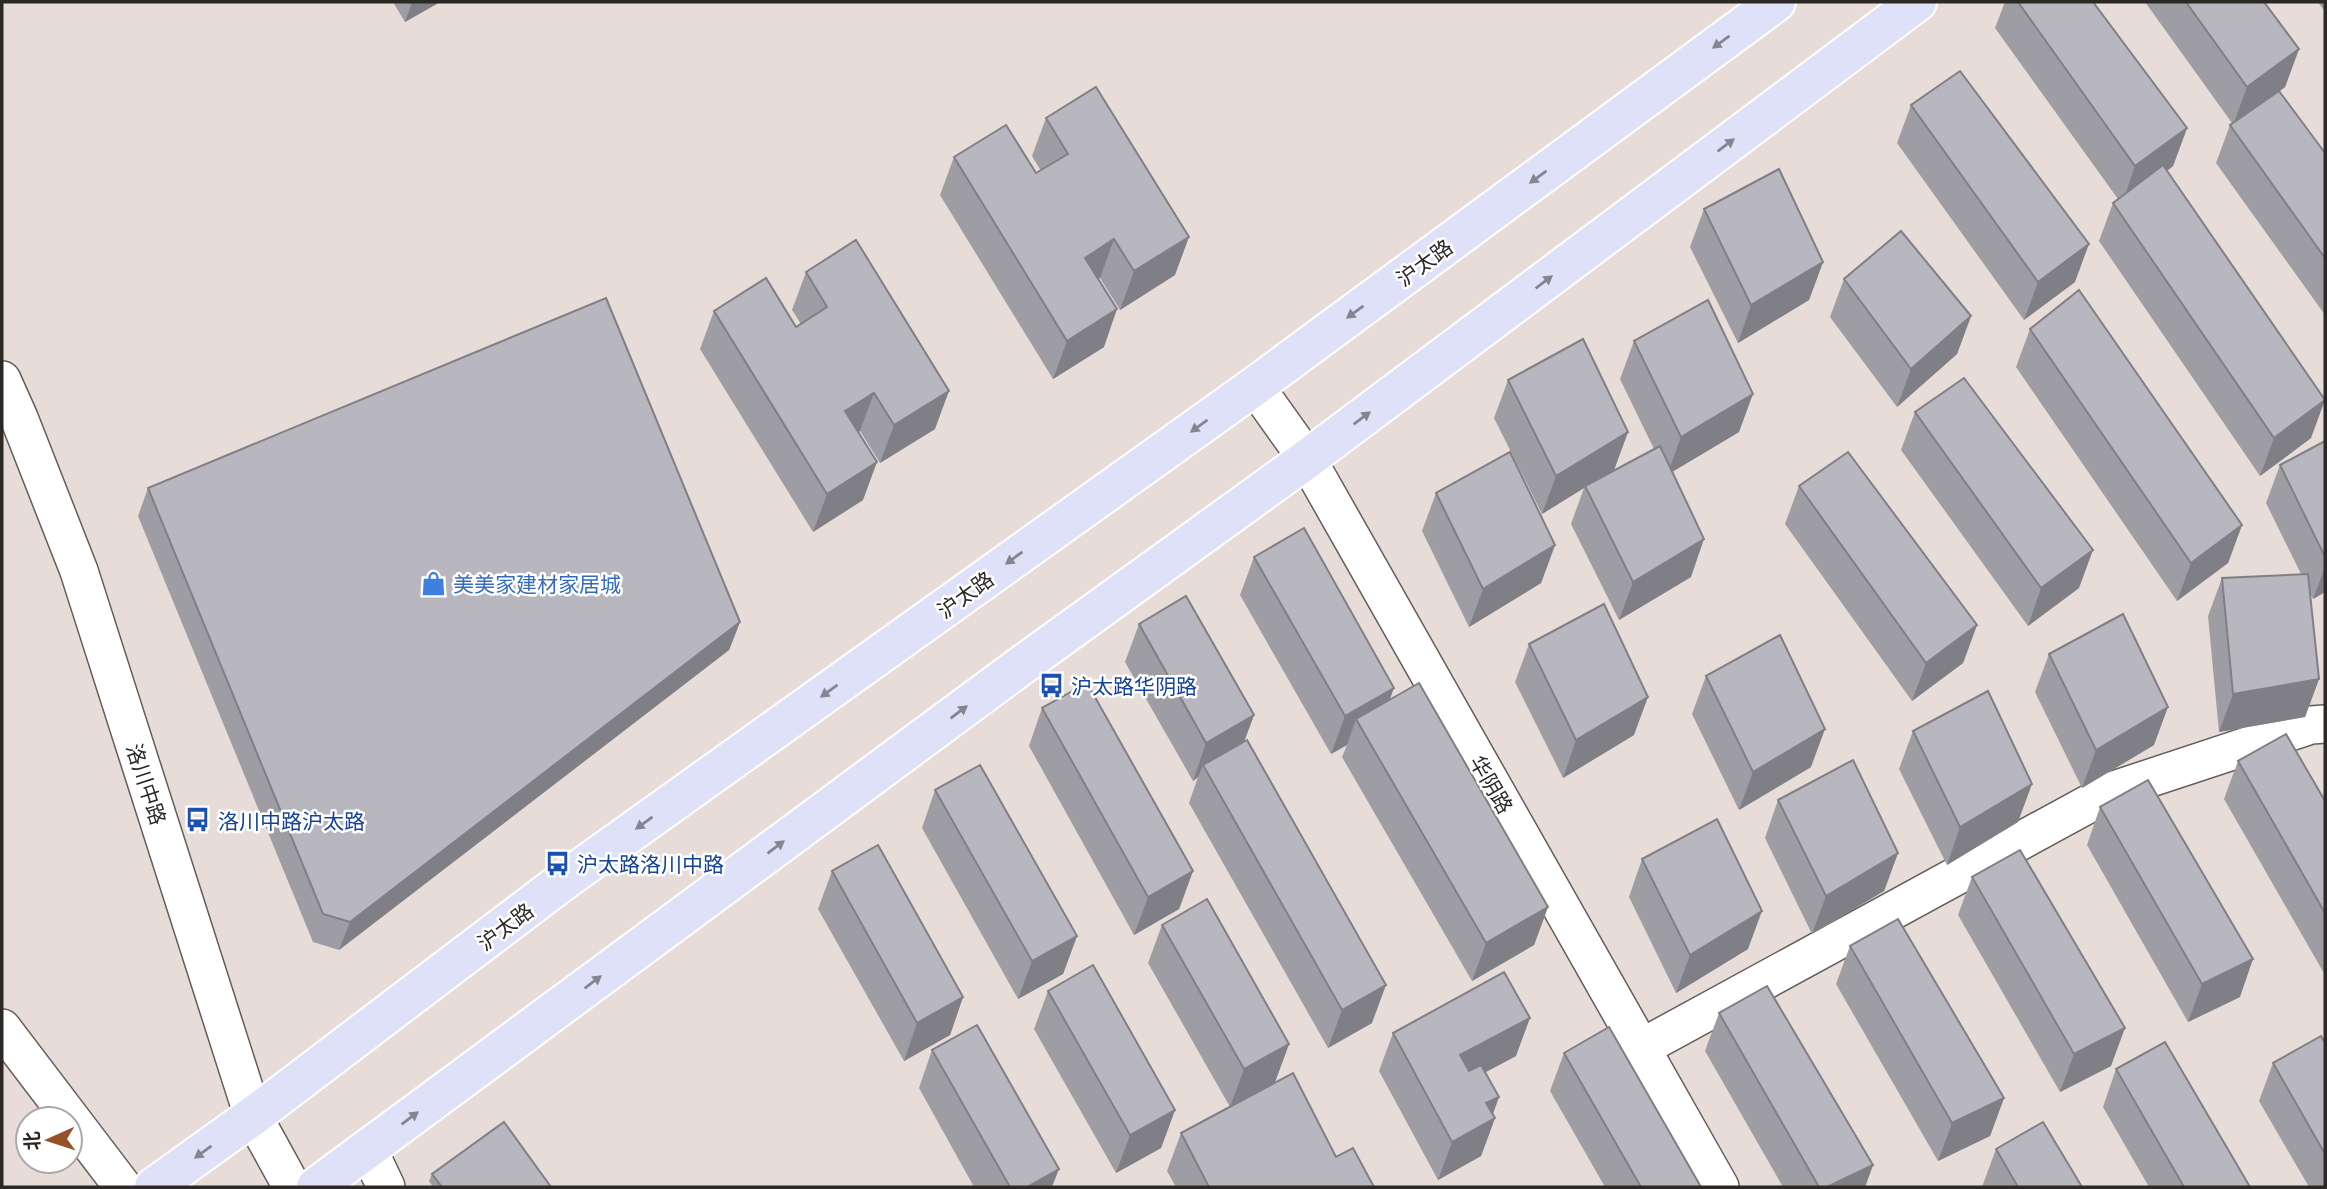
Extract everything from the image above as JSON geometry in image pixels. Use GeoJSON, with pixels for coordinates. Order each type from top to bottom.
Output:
{"type":"FeatureCollection","features":[{"type":"Feature","properties":{"kind":"main road","name":"沪太路"},"geometry":{"type":"LineString","coordinates":[[154,1187],[253,1116],[563,881],[1255,386],[1776,2]]}},
{"type":"Feature","properties":{"kind":"main road"},"geometry":{"type":"LineString","coordinates":[[316,1187],[1018,668],[1307,459],[1917,2]]}},
{"type":"Feature","properties":{"kind":"street","name":"洛川中路"},"geometry":{"type":"LineString","coordinates":[[2,380],[79,571],[253,1116],[292,1187]]}},
{"type":"Feature","properties":{"kind":"street","name":"华阴路"},"geometry":{"type":"LineString","coordinates":[[1255,386],[1307,459],[1720,1187]]}},
{"type":"Feature","properties":{"kind":"street"},"geometry":{"type":"LineString","coordinates":[[1641,1048],[2114,790],[2311,725],[2325,724]]}},
{"type":"Feature","properties":{"kind":"street"},"geometry":{"type":"LineString","coordinates":[[2,1028],[123,1187]]}},
{"type":"Feature","properties":{"kind":"street"},"geometry":{"type":"LineString","coordinates":[[368,1149],[386,1187]]}},
{"type":"Feature","properties":{"kind":"building"},"geometry":{"type":"Polygon","coordinates":[[[2018,2],[2093,2],[2187,128],[2135,166],[2018,2]]]}},
{"type":"Feature","properties":{"kind":"building"},"geometry":{"type":"Polygon","coordinates":[[[2186,2],[2264,2],[2299,49],[2247,87],[2186,2]]]}},
{"type":"Feature","properties":{"kind":"building"},"geometry":{"type":"Polygon","coordinates":[[[1960,71],[2089,244],[2038,282],[1911,105],[1960,71]]]}},
{"type":"Feature","properties":{"kind":"building"},"geometry":{"type":"Polygon","coordinates":[[[1096,87],[1189,237],[1134,271],[1114,239],[1085,258],[1117,309],[1067,341],[954,157],[1006,125],[1036,173],[1068,154],[1046,118],[1096,87]]]}},
{"type":"Feature","properties":{"kind":"building"},"geometry":{"type":"Polygon","coordinates":[[[2279,91],[2325,153],[2325,258],[2230,125],[2279,91]]]}},
{"type":"Feature","properties":{"kind":"building"},"geometry":{"type":"Polygon","coordinates":[[[2163,165],[2325,400],[2274,438],[2113,203],[2163,165]]]}},
{"type":"Feature","properties":{"kind":"building"},"geometry":{"type":"Polygon","coordinates":[[[1779,169],[1823,262],[1751,305],[1704,209],[1779,169]]]}},
{"type":"Feature","properties":{"kind":"building"},"geometry":{"type":"Polygon","coordinates":[[[1901,231],[1971,316],[1911,369],[1844,279],[1901,231]]]}},
{"type":"Feature","properties":{"kind":"building"},"geometry":{"type":"Polygon","coordinates":[[[856,240],[949,391],[894,425],[874,393],[845,411],[877,462],[827,494],[714,311],[766,278],[796,327],[827,307],[806,272],[856,240]]]}},
{"type":"Feature","properties":{"kind":"building"},"geometry":{"type":"Polygon","coordinates":[[[2079,290],[2242,525],[2191,563],[2030,329],[2079,290]]]}},
{"type":"Feature","properties":{"kind":"building","name":"美美家建材家居城"},"geometry":{"type":"Polygon","coordinates":[[[606,298],[740,622],[350,922],[323,914],[148,488],[606,298]]]}},
{"type":"Feature","properties":{"kind":"building"},"geometry":{"type":"Polygon","coordinates":[[[1708,300],[1753,394],[1681,437],[1634,341],[1708,300]]]}},
{"type":"Feature","properties":{"kind":"building"},"geometry":{"type":"Polygon","coordinates":[[[1583,339],[1628,432],[1556,476],[1508,380],[1583,339]]]}},
{"type":"Feature","properties":{"kind":"building"},"geometry":{"type":"Polygon","coordinates":[[[1964,378],[2093,550],[2041,588],[1915,412],[1964,378]]]}},
{"type":"Feature","properties":{"kind":"building"},"geometry":{"type":"Polygon","coordinates":[[[2325,441],[2325,557],[2280,465],[2325,441]]]}},
{"type":"Feature","properties":{"kind":"building"},"geometry":{"type":"Polygon","coordinates":[[[1660,446],[1704,539],[1633,582],[1585,486],[1660,446]]]}},
{"type":"Feature","properties":{"kind":"building"},"geometry":{"type":"Polygon","coordinates":[[[1510,452],[1555,545],[1483,589],[1436,493],[1510,452]]]}},
{"type":"Feature","properties":{"kind":"building"},"geometry":{"type":"Polygon","coordinates":[[[1848,452],[1977,625],[1926,663],[1799,486],[1848,452]]]}},
{"type":"Feature","properties":{"kind":"building"},"geometry":{"type":"Polygon","coordinates":[[[1304,528],[1394,688],[1345,716],[1254,557],[1304,528]]]}},
{"type":"Feature","properties":{"kind":"building"},"geometry":{"type":"Polygon","coordinates":[[[2308,574],[2319,679],[2233,694],[2222,578],[2308,574]]]}},
{"type":"Feature","properties":{"kind":"building"},"geometry":{"type":"Polygon","coordinates":[[[1186,596],[1254,715],[1206,743],[1139,624],[1186,596]]]}},
{"type":"Feature","properties":{"kind":"building"},"geometry":{"type":"Polygon","coordinates":[[[1604,604],[1648,697],[1576,740],[1529,644],[1604,604]]]}},
{"type":"Feature","properties":{"kind":"building"},"geometry":{"type":"Polygon","coordinates":[[[2123,614],[2168,707],[2096,750],[2049,654],[2123,614]]]}},
{"type":"Feature","properties":{"kind":"building"},"geometry":{"type":"Polygon","coordinates":[[[1780,635],[1825,729],[1753,772],[1706,676],[1780,635]]]}},
{"type":"Feature","properties":{"kind":"building"},"geometry":{"type":"Polygon","coordinates":[[[1087,683],[1193,871],[1148,897],[1042,708],[1087,683]]]}},
{"type":"Feature","properties":{"kind":"building"},"geometry":{"type":"Polygon","coordinates":[[[1419,683],[1548,907],[1486,943],[1356,719],[1419,683]]]}},
{"type":"Feature","properties":{"kind":"building"},"geometry":{"type":"Polygon","coordinates":[[[1988,691],[2032,784],[1960,827],[1913,731],[1988,691]]]}},
{"type":"Feature","properties":{"kind":"building"},"geometry":{"type":"Polygon","coordinates":[[[2286,734],[2325,801],[2325,913],[2238,761],[2286,734]]]}},
{"type":"Feature","properties":{"kind":"building"},"geometry":{"type":"Polygon","coordinates":[[[1247,740],[1386,985],[1342,1010],[1203,765],[1247,740]]]}},
{"type":"Feature","properties":{"kind":"building"},"geometry":{"type":"Polygon","coordinates":[[[1853,760],[1898,853],[1826,896],[1778,800],[1853,760]]]}},
{"type":"Feature","properties":{"kind":"building"},"geometry":{"type":"Polygon","coordinates":[[[980,765],[1077,936],[1032,961],[935,790],[980,765]]]}},
{"type":"Feature","properties":{"kind":"building"},"geometry":{"type":"Polygon","coordinates":[[[2148,780],[2253,959],[2202,984],[2100,807],[2148,780]]]}},
{"type":"Feature","properties":{"kind":"building"},"geometry":{"type":"Polygon","coordinates":[[[1717,819],[1762,911],[1690,955],[1642,859],[1717,819]]]}},
{"type":"Feature","properties":{"kind":"building"},"geometry":{"type":"Polygon","coordinates":[[[878,845],[963,997],[917,1023],[832,871],[878,845]]]}},
{"type":"Feature","properties":{"kind":"building"},"geometry":{"type":"Polygon","coordinates":[[[2020,850],[2125,1028],[2074,1054],[1972,877],[2020,850]]]}},
{"type":"Feature","properties":{"kind":"building"},"geometry":{"type":"Polygon","coordinates":[[[1207,899],[1289,1044],[1244,1069],[1162,925],[1207,899]]]}},
{"type":"Feature","properties":{"kind":"building"},"geometry":{"type":"Polygon","coordinates":[[[1898,919],[2004,1098],[1952,1123],[1850,946],[1898,919]]]}},
{"type":"Feature","properties":{"kind":"building"},"geometry":{"type":"Polygon","coordinates":[[[1093,965],[1175,1110],[1130,1135],[1048,991],[1093,965]]]}},
{"type":"Feature","properties":{"kind":"building"},"geometry":{"type":"Polygon","coordinates":[[[1504,972],[1530,1018],[1460,1055],[1469,1071],[1481,1065],[1499,1097],[1486,1103],[1495,1118],[1452,1142],[1393,1033],[1504,972]]]}},
{"type":"Feature","properties":{"kind":"building"},"geometry":{"type":"Polygon","coordinates":[[[1767,986],[1873,1165],[1827,1187],[1819,1187],[1719,1013],[1767,986]]]}},
{"type":"Feature","properties":{"kind":"building"},"geometry":{"type":"Polygon","coordinates":[[[977,1025],[1059,1169],[1027,1187],[1010,1187],[932,1050],[977,1025]]]}},
{"type":"Feature","properties":{"kind":"building"},"geometry":{"type":"Polygon","coordinates":[[[1609,1027],[1701,1187],[1641,1187],[1564,1053],[1609,1027]]]}},
{"type":"Feature","properties":{"kind":"building"},"geometry":{"type":"Polygon","coordinates":[[[2321,1036],[2325,1043],[2325,1154],[2273,1063],[2321,1036]]]}},
{"type":"Feature","properties":{"kind":"building"},"geometry":{"type":"Polygon","coordinates":[[[2165,1042],[2250,1187],[2184,1187],[2116,1069],[2165,1042]]]}},
{"type":"Feature","properties":{"kind":"building"},"geometry":{"type":"Polygon","coordinates":[[[1293,1073],[1336,1157],[1353,1148],[1374,1187],[1209,1187],[1181,1133],[1293,1073]]]}},
{"type":"Feature","properties":{"kind":"building"},"geometry":{"type":"Polygon","coordinates":[[[504,1122],[551,1187],[442,1187],[432,1174],[504,1122]]]}},
{"type":"Feature","properties":{"kind":"building"},"geometry":{"type":"Polygon","coordinates":[[[2043,1122],[2082,1187],[2018,1187],[1996,1149],[2043,1122]]]}},
{"type":"Feature","properties":{"kind":"place","name":"美美家建材家居城"},"geometry":{"type":"Point","coordinates":[433,583]}},
{"type":"Feature","properties":{"kind":"place","name":"沪太路华阴路"},"geometry":{"type":"Point","coordinates":[1051,685]}},
{"type":"Feature","properties":{"kind":"place","name":"洛川中路沪太路"},"geometry":{"type":"Point","coordinates":[198,820]}},
{"type":"Feature","properties":{"kind":"place","name":"沪太路洛川中路"},"geometry":{"type":"Point","coordinates":[557,863]}}]}
